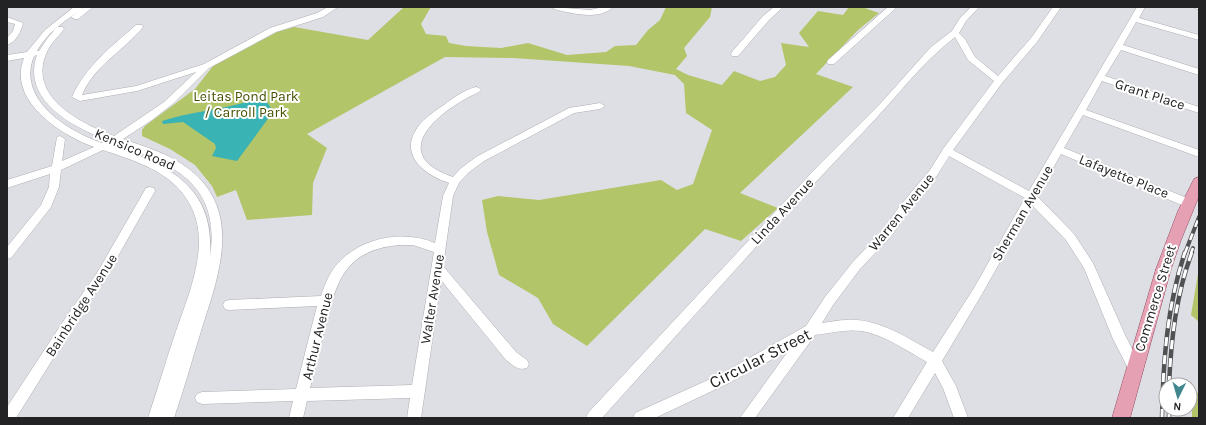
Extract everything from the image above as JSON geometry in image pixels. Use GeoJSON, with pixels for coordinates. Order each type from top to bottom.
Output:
{"type":"FeatureCollection","features":[{"type":"Feature","properties":{"kind":"main road","name":"Commerce Street"},"geometry":{"type":"LineString","coordinates":[[1121,418],[1157,284],[1188,203],[1199,182]]}},
{"type":"Feature","properties":{"kind":"street"},"geometry":{"type":"LineString","coordinates":[[31,54],[50,29],[79,7]]}},
{"type":"Feature","properties":{"kind":"street"},"geometry":{"type":"LineString","coordinates":[[8,59],[43,52],[58,32],[89,7]]}},
{"type":"Feature","properties":{"kind":"street"},"geometry":{"type":"LineString","coordinates":[[139,27],[96,67],[86,79],[77,97],[80,98],[116,93],[137,88],[207,66],[273,30],[320,15],[334,7]]}},
{"type":"Feature","properties":{"kind":"street"},"geometry":{"type":"LineString","coordinates":[[557,7],[587,12],[604,10],[609,7]]}},
{"type":"Feature","properties":{"kind":"street"},"geometry":{"type":"LineString","coordinates":[[735,54],[766,18],[779,7]]}},
{"type":"Feature","properties":{"kind":"street"},"geometry":{"type":"LineString","coordinates":[[831,62],[893,7]]}},
{"type":"Feature","properties":{"kind":"street","name":"Linda Avenue"},"geometry":{"type":"LineString","coordinates":[[593,418],[821,169],[883,106],[934,49],[955,33],[972,7]]}},
{"type":"Feature","properties":{"kind":"street","name":"Warren Avenue"},"geometry":{"type":"LineString","coordinates":[[747,418],[811,330],[829,301],[856,266],[888,232],[903,210],[934,172],[947,151],[999,81],[1034,40],[1057,7]]}},
{"type":"Feature","properties":{"kind":"street","name":"Sherman Avenue"},"geometry":{"type":"LineString","coordinates":[[900,418],[978,291],[1081,110],[1142,7]]}},
{"type":"Feature","properties":{"kind":"street"},"geometry":{"type":"LineString","coordinates":[[7,19],[19,23],[17,32],[7,43]]}},
{"type":"Feature","properties":{"kind":"street"},"geometry":{"type":"LineString","coordinates":[[1134,19],[1199,38]]}},
{"type":"Feature","properties":{"kind":"street"},"geometry":{"type":"LineString","coordinates":[[955,33],[961,39],[971,58],[999,81]]}},
{"type":"Feature","properties":{"kind":"street"},"geometry":{"type":"LineString","coordinates":[[1118,46],[1199,72]]}},
{"type":"Feature","properties":{"kind":"street","name":"Kensico Road"},"geometry":{"type":"LineString","coordinates":[[43,52],[39,64],[38,78],[42,88],[51,101],[75,122],[95,132],[110,144],[152,164],[177,180],[195,202],[204,230],[205,250],[200,279],[155,418]]}},
{"type":"Feature","properties":{"kind":"street","name":"Kensico Road"},"geometry":{"type":"LineString","coordinates":[[31,54],[26,68],[25,79],[38,106],[50,118],[66,130],[110,144],[155,154],[182,168],[202,188],[210,203],[216,220],[217,245],[212,274],[168,418]]}},
{"type":"Feature","properties":{"kind":"street"},"geometry":{"type":"LineString","coordinates":[[7,184],[56,169],[110,144],[168,103],[207,66]]}},
{"type":"Feature","properties":{"kind":"street","name":"Grant Place"},"geometry":{"type":"LineString","coordinates":[[1101,78],[1199,110]]}},
{"type":"Feature","properties":{"kind":"street"},"geometry":{"type":"LineString","coordinates":[[476,90],[464,95],[432,118],[423,127],[416,146],[422,163],[436,175],[455,181],[464,171],[480,159],[572,110],[600,106]]}},
{"type":"Feature","properties":{"kind":"street"},"geometry":{"type":"LineString","coordinates":[[1081,110],[1199,154]]}},
{"type":"Feature","properties":{"kind":"street"},"geometry":{"type":"LineString","coordinates":[[7,255],[46,207],[54,187],[60,139]]}},
{"type":"Feature","properties":{"kind":"street","name":"Lafayette Place"},"geometry":{"type":"LineString","coordinates":[[1059,150],[1188,203]]}},
{"type":"Feature","properties":{"kind":"street"},"geometry":{"type":"LineString","coordinates":[[947,151],[1031,197],[1070,237],[1089,266],[1120,339],[1135,368]]}},
{"type":"Feature","properties":{"kind":"street","name":"Walter Avenue"},"geometry":{"type":"LineString","coordinates":[[414,418],[448,196],[455,181]]}},
{"type":"Feature","properties":{"kind":"street","name":"Bainbridge Avenue"},"geometry":{"type":"LineString","coordinates":[[9,414],[101,276],[150,191]]}},
{"type":"Feature","properties":{"kind":"street","name":"Arthur Avenue"},"geometry":{"type":"LineString","coordinates":[[296,418],[303,395],[325,301],[331,284],[339,269],[353,257],[372,246],[387,240],[400,240],[430,245],[440,250]]}},
{"type":"Feature","properties":{"kind":"street"},"geometry":{"type":"LineString","coordinates":[[438,268],[511,356],[522,364]]}},
{"type":"Feature","properties":{"kind":"street"},"geometry":{"type":"LineString","coordinates":[[229,305],[325,301]]}},
{"type":"Feature","properties":{"kind":"street","name":"Circular Street"},"geometry":{"type":"LineString","coordinates":[[640,418],[724,379],[811,330],[847,325],[862,326],[885,333],[935,360]]}},
{"type":"Feature","properties":{"kind":"street"},"geometry":{"type":"LineString","coordinates":[[935,360],[949,386],[961,418]]}},
{"type":"Feature","properties":{"kind":"street"},"geometry":{"type":"LineString","coordinates":[[202,398],[418,391]]}},
{"type":"Feature","properties":{"kind":"green space","name":"Leitas Pond Park / Carroll Park"},"geometry":{"type":"Polygon","coordinates":[[[404,7],[431,7],[421,24],[426,34],[446,36],[449,43],[466,46],[501,48],[528,43],[567,55],[606,52],[615,46],[636,45],[648,30],[660,20],[666,7],[712,7],[710,17],[684,48],[687,56],[676,69],[688,75],[722,85],[734,71],[760,81],[775,77],[786,65],[781,43],[809,47],[799,33],[818,11],[843,15],[849,7],[862,7],[879,13],[858,30],[816,74],[853,87],[740,193],[778,208],[741,241],[705,229],[587,346],[553,324],[538,298],[499,275],[487,232],[482,200],[498,196],[539,200],[661,180],[677,190],[693,184],[712,130],[686,113],[684,84],[675,75],[629,66],[513,58],[445,57],[307,134],[327,148],[313,183],[312,215],[247,220],[236,190],[217,197],[212,186],[195,165],[170,149],[142,136],[142,130],[145,126],[195,89],[213,66],[277,32],[294,27],[368,40],[404,7]]]}},
{"type":"Feature","properties":{"kind":"green space"},"geometry":{"type":"Polygon","coordinates":[[[1199,268],[1199,322],[1191,315],[1199,268]]]}},
{"type":"Feature","properties":{"kind":"green space"},"geometry":{"type":"Polygon","coordinates":[[[1199,393],[1199,418],[1192,418],[1198,417],[1199,393]]]}},
{"type":"Feature","properties":{"kind":"water"},"geometry":{"type":"Polygon","coordinates":[[[250,101],[265,101],[269,104],[273,112],[237,161],[212,156],[216,148],[215,144],[183,122],[163,124],[162,121],[184,115],[228,107],[250,101]]]}},
{"type":"Feature","properties":{"kind":"railway"},"geometry":{"type":"LineString","coordinates":[[1185,253],[1199,217]]}},
{"type":"Feature","properties":{"kind":"railway"},"geometry":{"type":"LineString","coordinates":[[1191,253],[1193,248]]}},
{"type":"Feature","properties":{"kind":"railway"},"geometry":{"type":"LineString","coordinates":[[1162,418],[1163,376],[1167,334],[1174,293],[1185,252]]}},
{"type":"Feature","properties":{"kind":"railway"},"geometry":{"type":"LineString","coordinates":[[1169,377],[1171,351],[1178,301],[1186,268],[1192,252]]}}]}
